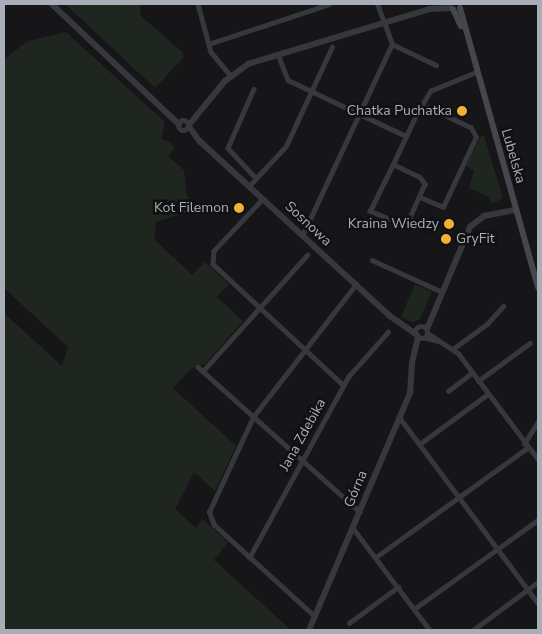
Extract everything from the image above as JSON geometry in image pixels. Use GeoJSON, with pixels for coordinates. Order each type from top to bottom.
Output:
{"type":"FeatureCollection","features":[{"type":"Feature","properties":{"kind":"main road","name":"Lubelska"},"geometry":{"type":"LineString","coordinates":[[456,6],[538,287]]}},
{"type":"Feature","properties":{"kind":"street","name":"Sosnowa"},"geometry":{"type":"LineString","coordinates":[[52,4],[169,112],[185,124],[200,141],[302,236],[400,323],[422,333]]}},
{"type":"Feature","properties":{"kind":"street"},"geometry":{"type":"LineString","coordinates":[[198,4],[209,44],[216,60],[231,76]]}},
{"type":"Feature","properties":{"kind":"street"},"geometry":{"type":"LineString","coordinates":[[209,44],[312,6],[328,4]]}},
{"type":"Feature","properties":{"kind":"street"},"geometry":{"type":"LineString","coordinates":[[377,4],[392,44],[436,65]]}},
{"type":"Feature","properties":{"kind":"street"},"geometry":{"type":"LineString","coordinates":[[430,9],[440,4]]}},
{"type":"Feature","properties":{"kind":"street"},"geometry":{"type":"LineString","coordinates":[[185,124],[231,76],[248,64],[430,9],[456,6]]}},
{"type":"Feature","properties":{"kind":"street"},"geometry":{"type":"LineString","coordinates":[[302,236],[392,44]]}},
{"type":"Feature","properties":{"kind":"street"},"geometry":{"type":"LineString","coordinates":[[249,186],[286,146],[332,47]]}},
{"type":"Feature","properties":{"kind":"street"},"geometry":{"type":"LineString","coordinates":[[278,54],[284,76],[311,93],[406,136]]}},
{"type":"Feature","properties":{"kind":"street"},"geometry":{"type":"LineString","coordinates":[[392,164],[422,179],[425,186],[405,224],[370,211],[392,164],[406,136],[433,88],[476,72]]}},
{"type":"Feature","properties":{"kind":"street"},"geometry":{"type":"LineString","coordinates":[[254,89],[228,148],[231,155],[256,178]]}},
{"type":"Feature","properties":{"kind":"street"},"geometry":{"type":"LineString","coordinates":[[420,197],[442,208],[476,137],[473,130],[429,108],[422,108]]}},
{"type":"Feature","properties":{"kind":"street"},"geometry":{"type":"LineString","coordinates":[[263,199],[214,251],[212,259],[215,268],[343,385]]}},
{"type":"Feature","properties":{"kind":"street","name":"Górna"},"geometry":{"type":"LineString","coordinates":[[311,629],[400,418],[412,384],[413,354],[472,225],[484,216],[515,210]]}},
{"type":"Feature","properties":{"kind":"street"},"geometry":{"type":"LineString","coordinates":[[203,371],[258,307],[307,255]]}},
{"type":"Feature","properties":{"kind":"street"},"geometry":{"type":"LineString","coordinates":[[372,260],[440,292]]}},
{"type":"Feature","properties":{"kind":"street"},"geometry":{"type":"LineString","coordinates":[[315,617],[214,525],[209,512],[253,417],[303,349],[356,284]]}},
{"type":"Feature","properties":{"kind":"street"},"geometry":{"type":"LineString","coordinates":[[454,348],[487,324],[503,306]]}},
{"type":"Feature","properties":{"kind":"street","name":"Jana Zdebika"},"geometry":{"type":"LineString","coordinates":[[249,558],[343,385],[388,332]]}},
{"type":"Feature","properties":{"kind":"street"},"geometry":{"type":"LineString","coordinates":[[422,333],[454,348],[525,446],[538,459]]}},
{"type":"Feature","properties":{"kind":"street"},"geometry":{"type":"LineString","coordinates":[[478,380],[530,343]]}},
{"type":"Feature","properties":{"kind":"street"},"geometry":{"type":"LineString","coordinates":[[198,367],[360,512]]}},
{"type":"Feature","properties":{"kind":"street"},"geometry":{"type":"LineString","coordinates":[[448,390],[472,373]]}},
{"type":"Feature","properties":{"kind":"street"},"geometry":{"type":"LineString","coordinates":[[421,443],[488,394]]}},
{"type":"Feature","properties":{"kind":"street"},"geometry":{"type":"LineString","coordinates":[[400,418],[421,443],[538,603]]}},
{"type":"Feature","properties":{"kind":"street"},"geometry":{"type":"LineString","coordinates":[[376,557],[525,446],[538,422]]}},
{"type":"Feature","properties":{"kind":"street"},"geometry":{"type":"LineString","coordinates":[[414,609],[538,520]]}},
{"type":"Feature","properties":{"kind":"street"},"geometry":{"type":"LineString","coordinates":[[353,528],[429,630]]}},
{"type":"Feature","properties":{"kind":"street"},"geometry":{"type":"LineString","coordinates":[[473,630],[538,582]]}},
{"type":"Feature","properties":{"kind":"street"},"geometry":{"type":"LineString","coordinates":[[349,622],[398,587]]}},
{"type":"Feature","properties":{"kind":"shaded area"},"geometry":{"type":"Polygon","coordinates":[[[65,4],[140,4],[141,16],[183,53],[183,58],[155,88],[65,4]]]}},
{"type":"Feature","properties":{"kind":"shaded area"},"geometry":{"type":"Polygon","coordinates":[[[66,32],[165,122],[161,139],[171,142],[174,149],[168,156],[184,170],[187,195],[197,209],[156,222],[154,239],[192,275],[205,262],[229,284],[217,297],[243,321],[205,364],[192,368],[173,388],[236,446],[215,491],[194,472],[175,509],[196,528],[202,519],[228,542],[214,560],[291,630],[4,630],[4,313],[62,366],[68,347],[4,288],[4,59],[28,41],[66,32]]]}},
{"type":"Feature","properties":{"kind":"shaded area"},"geometry":{"type":"Polygon","coordinates":[[[484,136],[503,198],[492,204],[489,197],[469,188],[474,171],[466,166],[480,137],[484,136]]]}},
{"type":"Feature","properties":{"kind":"shaded area"},"geometry":{"type":"Polygon","coordinates":[[[415,284],[432,292],[420,319],[413,322],[401,317],[415,284]]]}},
{"type":"Feature","properties":{"kind":"place","name":"Chatka Puchatka"},"geometry":{"type":"Point","coordinates":[462,111]}},
{"type":"Feature","properties":{"kind":"place","name":"Kot Filemon"},"geometry":{"type":"Point","coordinates":[239,208]}},
{"type":"Feature","properties":{"kind":"place","name":"Kraina Wiedzy"},"geometry":{"type":"Point","coordinates":[449,224]}},
{"type":"Feature","properties":{"kind":"place","name":"GryFit"},"geometry":{"type":"Point","coordinates":[446,239]}}]}
